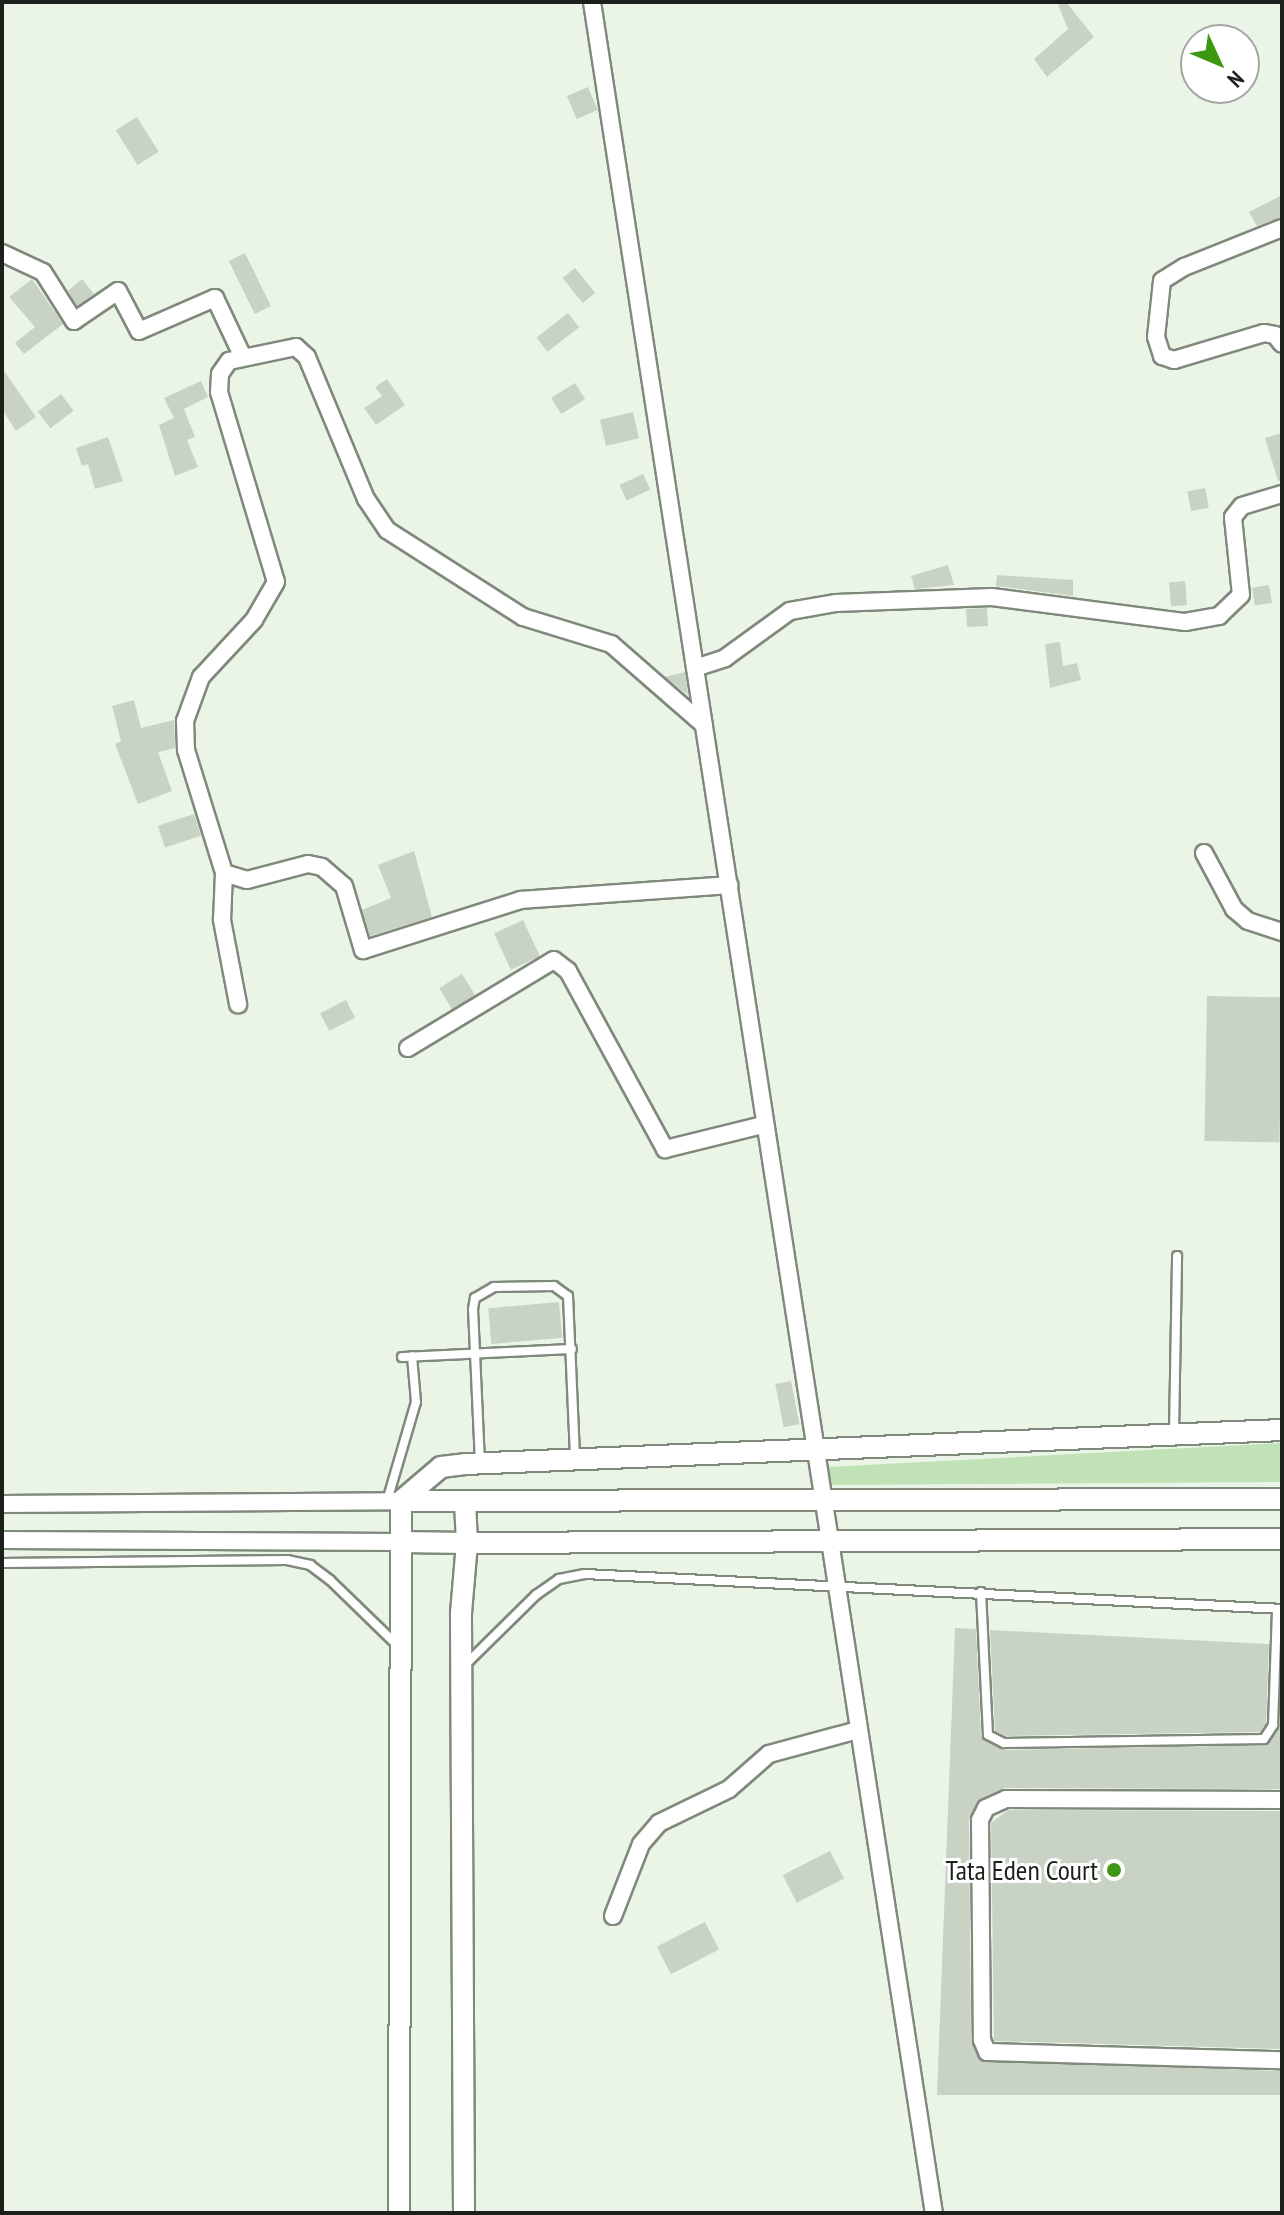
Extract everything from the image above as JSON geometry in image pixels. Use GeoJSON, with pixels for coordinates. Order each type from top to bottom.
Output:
{"type":"FeatureCollection","features":[{"type":"Feature","properties":{"kind":"street"},"geometry":{"type":"LineString","coordinates":[[592,2],[729,885],[812,1451],[837,1590],[934,2213]]}},
{"type":"Feature","properties":{"kind":"street"},"geometry":{"type":"LineString","coordinates":[[1282,228],[1184,267],[1162,281],[1156,337],[1162,356],[1174,360],[1264,333],[1275,335],[1282,344]]}},
{"type":"Feature","properties":{"kind":"street"},"geometry":{"type":"LineString","coordinates":[[2,253],[43,272],[74,321],[118,291],[139,331],[215,298],[242,355]]}},
{"type":"Feature","properties":{"kind":"street"},"geometry":{"type":"LineString","coordinates":[[238,1004],[222,920],[224,873],[186,750],[185,721],[201,677],[254,620],[276,582],[219,392],[220,374],[229,361],[242,355],[286,346],[307,357],[366,499],[404,544],[523,617],[611,644],[704,725]]}},
{"type":"Feature","properties":{"kind":"street"},"geometry":{"type":"LineString","coordinates":[[695,668],[725,658],[781,615],[836,603],[992,597],[1185,622],[1219,616],[1241,595],[1233,517],[1242,506],[1282,494]]}},
{"type":"Feature","properties":{"kind":"street"},"geometry":{"type":"LineString","coordinates":[[1204,853],[1234,909],[1248,921],[1282,932]]}},
{"type":"Feature","properties":{"kind":"street"},"geometry":{"type":"LineString","coordinates":[[224,873],[247,880],[308,864],[322,867],[344,886],[363,950],[521,900],[729,885]]}},
{"type":"Feature","properties":{"kind":"street"},"geometry":{"type":"LineString","coordinates":[[408,1048],[554,960],[568,971],[665,1149],[763,1125]]}},
{"type":"Feature","properties":{"kind":"street"},"geometry":{"type":"LineString","coordinates":[[394,1501],[441,1467],[480,1463],[1282,1430]]}},
{"type":"Feature","properties":{"kind":"street"},"geometry":{"type":"LineString","coordinates":[[2,1504],[1282,1499]]}},
{"type":"Feature","properties":{"kind":"street"},"geometry":{"type":"LineString","coordinates":[[394,1501],[401,1542],[399,2213]]}},
{"type":"Feature","properties":{"kind":"street"},"geometry":{"type":"LineString","coordinates":[[464,2213],[462,1668],[467,1543],[465,1502]]}},
{"type":"Feature","properties":{"kind":"street"},"geometry":{"type":"LineString","coordinates":[[2,1540],[467,1543],[1282,1539]]}},
{"type":"Feature","properties":{"kind":"street"},"geometry":{"type":"LineString","coordinates":[[613,1916],[641,1844],[659,1823],[729,1789],[769,1754],[858,1730]]}},
{"type":"Feature","properties":{"kind":"street"},"geometry":{"type":"LineString","coordinates":[[1282,1800],[1006,1799],[986,1808],[980,1820],[982,2040],[987,2052],[1282,2060]]}},
{"type":"Feature","properties":{"kind":"lane"},"geometry":{"type":"LineString","coordinates":[[1174,1434],[1177,1256]]}},
{"type":"Feature","properties":{"kind":"lane"},"geometry":{"type":"LineString","coordinates":[[480,1463],[473,1352],[475,1298],[494,1287],[563,1289],[571,1304],[575,1460]]}},
{"type":"Feature","properties":{"kind":"lane"},"geometry":{"type":"LineString","coordinates":[[394,1501],[416,1402],[407,1356],[572,1349]]}},
{"type":"Feature","properties":{"kind":"lane"},"geometry":{"type":"LineString","coordinates":[[2,1563],[287,1560],[310,1565],[330,1580],[399,1647]]}},
{"type":"Feature","properties":{"kind":"lane"},"geometry":{"type":"LineString","coordinates":[[462,1668],[536,1595],[559,1579],[585,1574],[837,1590],[981,1592],[1280,1609],[1273,1725],[1264,1739],[1004,1743],[988,1735],[981,1592]]}},
{"type":"Feature","properties":{"kind":"green space"},"geometry":{"type":"Polygon","coordinates":[[[1282,1443],[1282,1482],[827,1485],[828,1467],[1282,1443]]]}},
{"type":"Feature","properties":{"kind":"building"},"geometry":{"type":"Polygon","coordinates":[[[1057,2],[1066,2],[1094,37],[1047,77],[1034,59],[1068,29],[1057,2]]]}},
{"type":"Feature","properties":{"kind":"building"},"geometry":{"type":"Polygon","coordinates":[[[588,87],[598,110],[577,119],[567,96],[588,87]]]}},
{"type":"Feature","properties":{"kind":"building"},"geometry":{"type":"Polygon","coordinates":[[[137,117],[159,152],[138,165],[116,130],[137,117]]]}},
{"type":"Feature","properties":{"kind":"building"},"geometry":{"type":"Polygon","coordinates":[[[1282,195],[1282,217],[1257,226],[1249,212],[1282,195]]]}},
{"type":"Feature","properties":{"kind":"building"},"geometry":{"type":"Polygon","coordinates":[[[245,253],[271,306],[255,314],[229,261],[245,253]]]}},
{"type":"Feature","properties":{"kind":"building"},"geometry":{"type":"Polygon","coordinates":[[[575,268],[595,293],[583,303],[563,278],[575,268]]]}},
{"type":"Feature","properties":{"kind":"building"},"geometry":{"type":"Polygon","coordinates":[[[32,279],[63,324],[24,354],[15,343],[35,327],[9,297],[32,279]]]}},
{"type":"Feature","properties":{"kind":"building"},"geometry":{"type":"Polygon","coordinates":[[[82,279],[94,294],[77,306],[68,291],[82,279]]]}},
{"type":"Feature","properties":{"kind":"building"},"geometry":{"type":"Polygon","coordinates":[[[568,313],[579,327],[548,352],[536,338],[568,313]]]}},
{"type":"Feature","properties":{"kind":"building"},"geometry":{"type":"Polygon","coordinates":[[[2,368],[36,417],[16,431],[2,409],[2,368]]]}},
{"type":"Feature","properties":{"kind":"building"},"geometry":{"type":"Polygon","coordinates":[[[387,379],[405,405],[376,425],[364,408],[382,396],[375,387],[387,379]]]}},
{"type":"Feature","properties":{"kind":"building"},"geometry":{"type":"Polygon","coordinates":[[[201,381],[208,397],[184,409],[195,437],[187,440],[198,467],[175,476],[159,425],[174,418],[164,398],[201,381]]]}},
{"type":"Feature","properties":{"kind":"building"},"geometry":{"type":"Polygon","coordinates":[[[575,383],[585,399],[561,414],[551,398],[575,383]]]}},
{"type":"Feature","properties":{"kind":"building"},"geometry":{"type":"Polygon","coordinates":[[[61,394],[74,411],[50,428],[38,411],[61,394]]]}},
{"type":"Feature","properties":{"kind":"building"},"geometry":{"type":"Polygon","coordinates":[[[633,412],[639,438],[606,446],[600,420],[633,412]]]}},
{"type":"Feature","properties":{"kind":"building"},"geometry":{"type":"Polygon","coordinates":[[[1282,433],[1282,481],[1278,481],[1265,438],[1282,433]]]}},
{"type":"Feature","properties":{"kind":"building"},"geometry":{"type":"Polygon","coordinates":[[[108,437],[123,481],[95,489],[88,464],[82,466],[76,448],[108,437]]]}},
{"type":"Feature","properties":{"kind":"building"},"geometry":{"type":"Polygon","coordinates":[[[643,474],[650,489],[627,500],[619,485],[643,474]]]}},
{"type":"Feature","properties":{"kind":"building"},"geometry":{"type":"Polygon","coordinates":[[[1205,488],[1209,508],[1191,511],[1187,491],[1205,488]]]}},
{"type":"Feature","properties":{"kind":"building"},"geometry":{"type":"Polygon","coordinates":[[[948,565],[954,585],[915,589],[911,576],[948,565]]]}},
{"type":"Feature","properties":{"kind":"building"},"geometry":{"type":"Polygon","coordinates":[[[997,575],[1073,580],[1073,596],[996,586],[997,575]]]}},
{"type":"Feature","properties":{"kind":"building"},"geometry":{"type":"Polygon","coordinates":[[[1185,581],[1187,605],[1171,606],[1169,582],[1185,581]]]}},
{"type":"Feature","properties":{"kind":"building"},"geometry":{"type":"Polygon","coordinates":[[[1269,585],[1272,603],[1255,605],[1252,588],[1269,585]]]}},
{"type":"Feature","properties":{"kind":"building"},"geometry":{"type":"Polygon","coordinates":[[[987,608],[988,626],[967,627],[966,609],[987,608]]]}},
{"type":"Feature","properties":{"kind":"building"},"geometry":{"type":"Polygon","coordinates":[[[1060,642],[1063,666],[1077,663],[1081,680],[1050,688],[1045,644],[1060,642]]]}},
{"type":"Feature","properties":{"kind":"building"},"geometry":{"type":"Polygon","coordinates":[[[685,672],[688,695],[665,677],[685,672]]]}},
{"type":"Feature","properties":{"kind":"building"},"geometry":{"type":"Polygon","coordinates":[[[134,700],[141,728],[174,720],[175,748],[158,752],[172,791],[138,804],[115,744],[121,741],[112,706],[134,700]]]}},
{"type":"Feature","properties":{"kind":"building"},"geometry":{"type":"Polygon","coordinates":[[[194,814],[201,836],[165,848],[158,826],[194,814]]]}},
{"type":"Feature","properties":{"kind":"building"},"geometry":{"type":"Polygon","coordinates":[[[414,851],[432,917],[370,936],[362,910],[391,898],[378,865],[414,851]]]}},
{"type":"Feature","properties":{"kind":"building"},"geometry":{"type":"Polygon","coordinates":[[[523,920],[540,956],[511,970],[494,934],[523,920]]]}},
{"type":"Feature","properties":{"kind":"building"},"geometry":{"type":"Polygon","coordinates":[[[462,974],[475,995],[452,1010],[439,988],[462,974]]]}},
{"type":"Feature","properties":{"kind":"building"},"geometry":{"type":"Polygon","coordinates":[[[1207,996],[1282,997],[1279,1142],[1204,1141],[1207,996]]]}},
{"type":"Feature","properties":{"kind":"building"},"geometry":{"type":"Polygon","coordinates":[[[346,1000],[355,1018],[329,1031],[320,1013],[346,1000]]]}},
{"type":"Feature","properties":{"kind":"building"},"geometry":{"type":"Polygon","coordinates":[[[559,1302],[562,1338],[491,1344],[488,1308],[559,1302]]]}},
{"type":"Feature","properties":{"kind":"building"},"geometry":{"type":"Polygon","coordinates":[[[791,1381],[799,1424],[784,1427],[775,1384],[791,1381]]]}},
{"type":"Feature","properties":{"kind":"building"},"geometry":{"type":"Polygon","coordinates":[[[955,1628],[976,1629],[981,1736],[1003,1750],[1267,1745],[1280,1726],[1282,1667],[1282,1789],[1005,1788],[981,1799],[969,1820],[971,2040],[980,2060],[1282,2071],[1282,2095],[937,2095],[955,1628]]]}},
{"type":"Feature","properties":{"kind":"building"},"geometry":{"type":"Polygon","coordinates":[[[990,1630],[1269,1644],[1266,1723],[1260,1732],[1006,1736],[995,1731],[990,1630]]]}},
{"type":"Feature","properties":{"kind":"building"},"geometry":{"type":"Polygon","coordinates":[[[1008,1810],[1282,1811],[1282,2049],[994,2041],[991,1823],[1008,1810]]]}},
{"type":"Feature","properties":{"kind":"building"},"geometry":{"type":"Polygon","coordinates":[[[830,1851],[844,1879],[797,1903],[783,1875],[830,1851]]]}},
{"type":"Feature","properties":{"kind":"building"},"geometry":{"type":"Polygon","coordinates":[[[705,1922],[719,1950],[671,1974],[657,1947],[705,1922]]]}},
{"type":"Feature","properties":{"kind":"place","name":"Tata Eden Court"},"geometry":{"type":"Point","coordinates":[1114,1870]}}]}
